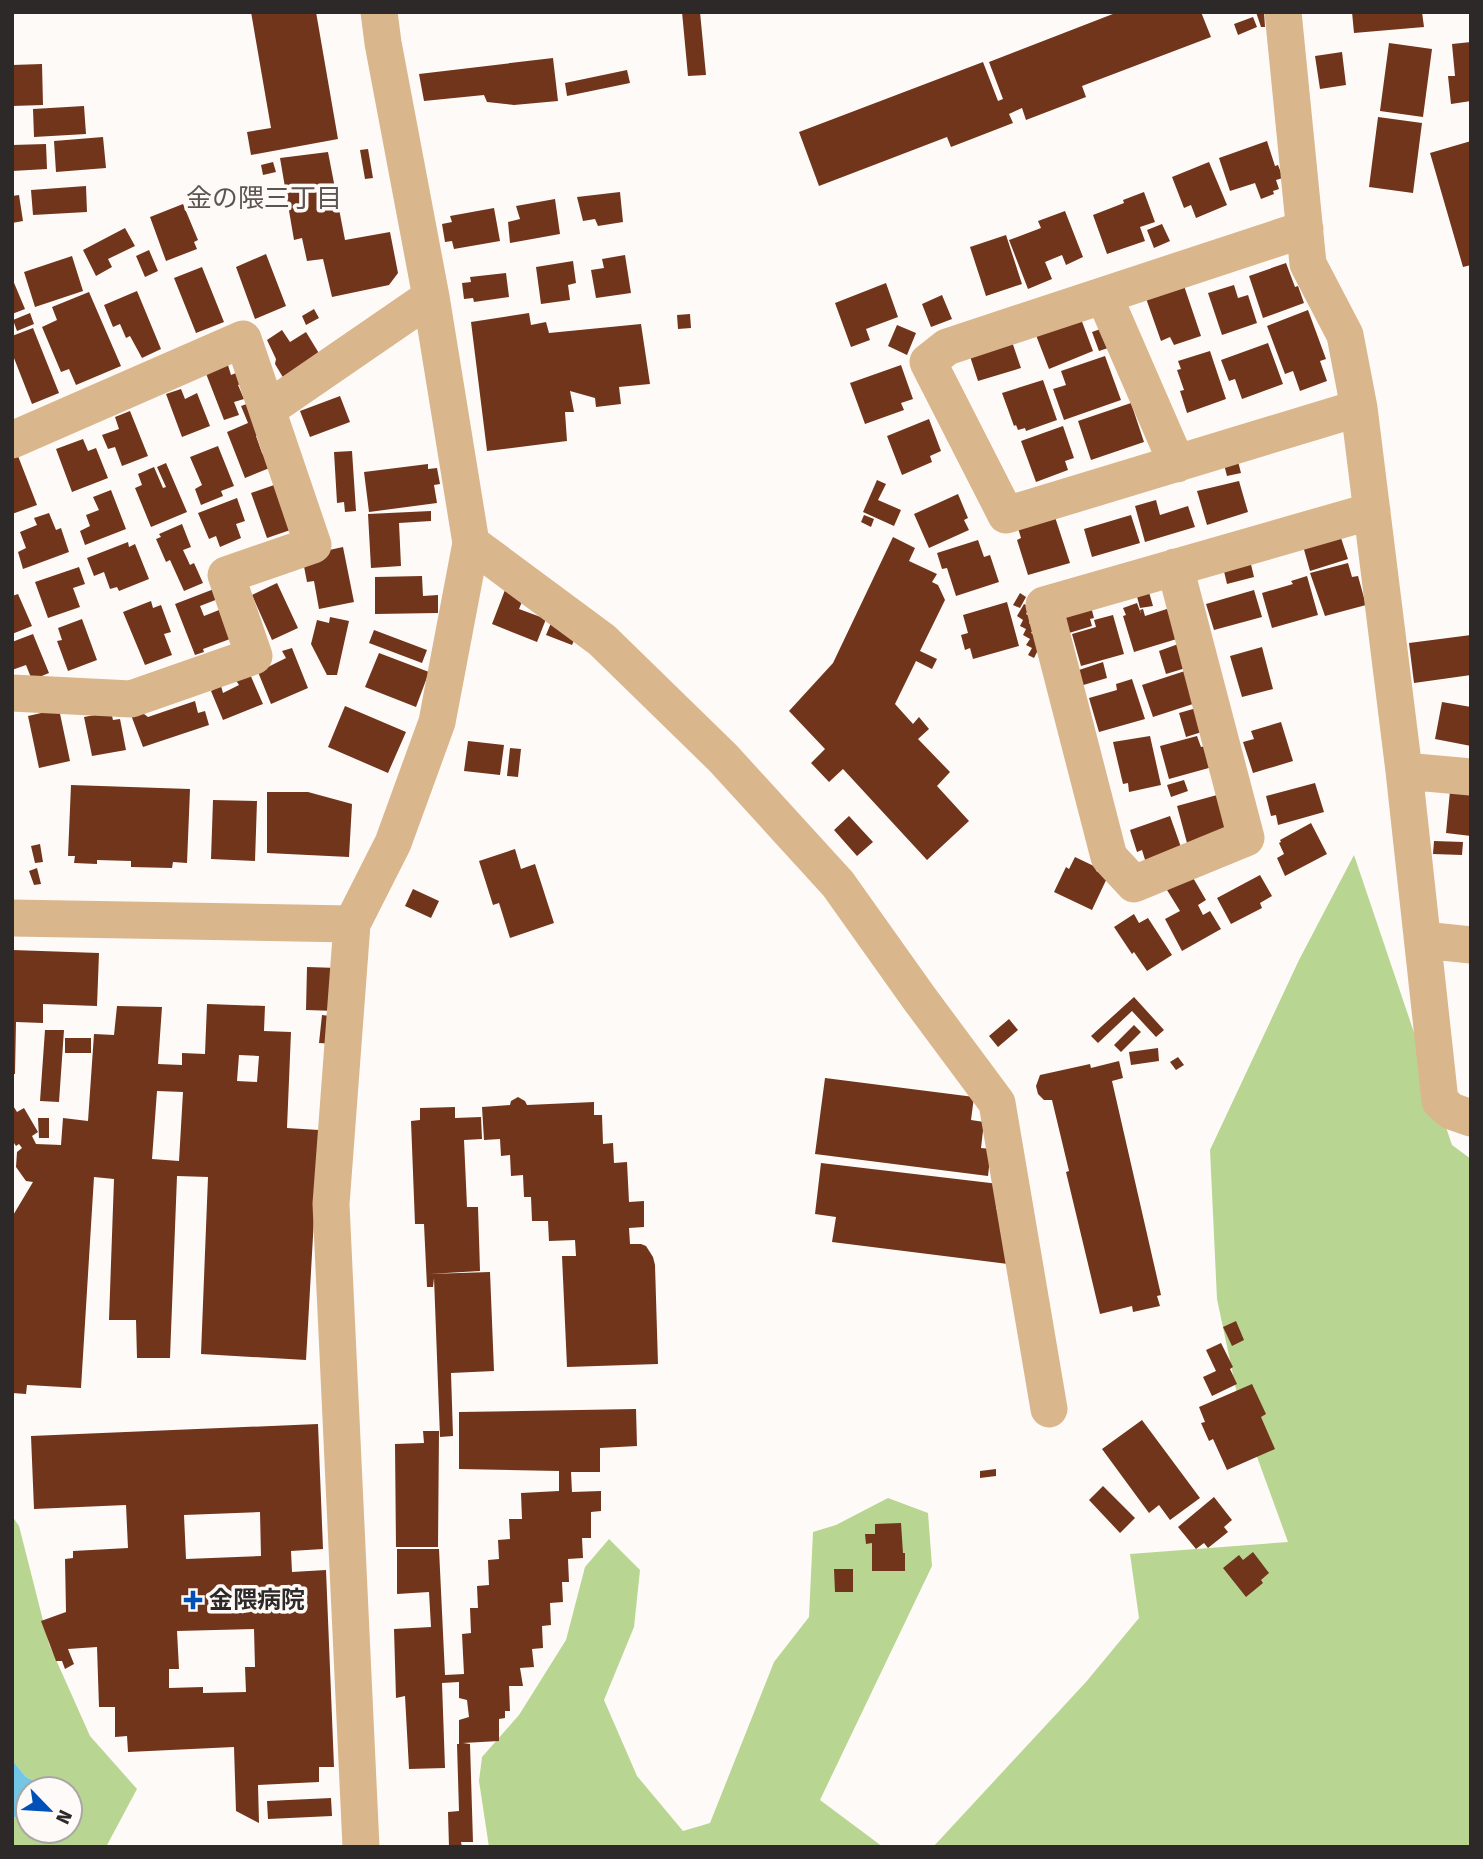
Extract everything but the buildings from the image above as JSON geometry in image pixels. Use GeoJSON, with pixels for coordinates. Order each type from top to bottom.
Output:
{"type":"FeatureCollection","features":[{"type":"Feature","properties":{"kind":"street"},"geometry":{"type":"LineString","coordinates":[[361,1847],[331,1204],[352,924],[393,843],[437,722],[471,543],[431,297],[379,12]]}},
{"type":"Feature","properties":{"kind":"street"},"geometry":{"type":"LineString","coordinates":[[1283,12],[1308,264],[1345,335],[1359,408],[1404,771],[1440,1101],[1451,1111],[1471,1118]]}},
{"type":"Feature","properties":{"kind":"street"},"geometry":{"type":"LineString","coordinates":[[1305,229],[947,347],[928,362],[1006,515],[1359,408]]}},
{"type":"Feature","properties":{"kind":"street"},"geometry":{"type":"LineString","coordinates":[[1104,296],[1177,464]]}},
{"type":"Feature","properties":{"kind":"street"},"geometry":{"type":"LineString","coordinates":[[268,409],[431,297]]}},
{"type":"Feature","properties":{"kind":"street"},"geometry":{"type":"LineString","coordinates":[[12,440],[243,339],[313,545],[226,575],[254,656],[131,699],[12,693]]}},
{"type":"Feature","properties":{"kind":"street"},"geometry":{"type":"LineString","coordinates":[[1175,567],[1246,838],[1134,884],[1109,857],[1044,605],[1175,567],[1372,510]]}},
{"type":"Feature","properties":{"kind":"street"},"geometry":{"type":"LineString","coordinates":[[471,543],[602,640],[723,758],[838,884],[997,1103],[1049,1409]]}},
{"type":"Feature","properties":{"kind":"street"},"geometry":{"type":"LineString","coordinates":[[1404,771],[1471,777]]}},
{"type":"Feature","properties":{"kind":"street"},"geometry":{"type":"LineString","coordinates":[[12,918],[352,924]]}},
{"type":"Feature","properties":{"kind":"street"},"geometry":{"type":"LineString","coordinates":[[1423,940],[1471,945]]}},
{"type":"Feature","properties":{"kind":"green space"},"geometry":{"type":"Polygon","coordinates":[[[1354,855],[1452,1145],[1471,1159],[1471,1847],[933,1847],[1086,1682],[1139,1618],[1130,1554],[1288,1542],[1241,1413],[1217,1299],[1210,1150],[1299,960],[1354,855]]]}},
{"type":"Feature","properties":{"kind":"green space"},"geometry":{"type":"Polygon","coordinates":[[[888,1498],[928,1513],[932,1566],[820,1800],[883,1847],[489,1847],[479,1781],[482,1757],[519,1715],[566,1640],[585,1567],[609,1539],[640,1570],[634,1627],[604,1700],[637,1776],[683,1831],[710,1823],[774,1662],[809,1617],[813,1532],[836,1525],[888,1498]]]}},
{"type":"Feature","properties":{"kind":"green space"},"geometry":{"type":"Polygon","coordinates":[[[12,1516],[19,1526],[49,1644],[90,1736],[137,1789],[106,1847],[12,1847],[12,1817],[14,1845],[84,1845],[84,1775],[24,1775],[12,1760],[12,1516]]]}},
{"type":"Feature","properties":{"kind":"water"},"geometry":{"type":"Polygon","coordinates":[[[12,1760],[24,1775],[14,1775],[12,1817],[12,1760]]]}},
{"type":"Feature","properties":{"kind":"place","name":"金隈病院"},"geometry":{"type":"Point","coordinates":[193,1600]}},
{"type":"Feature","properties":{"kind":"district","name":"金の隈三丁目"},"geometry":{"type":"Point","coordinates":[264,198]}}]}
